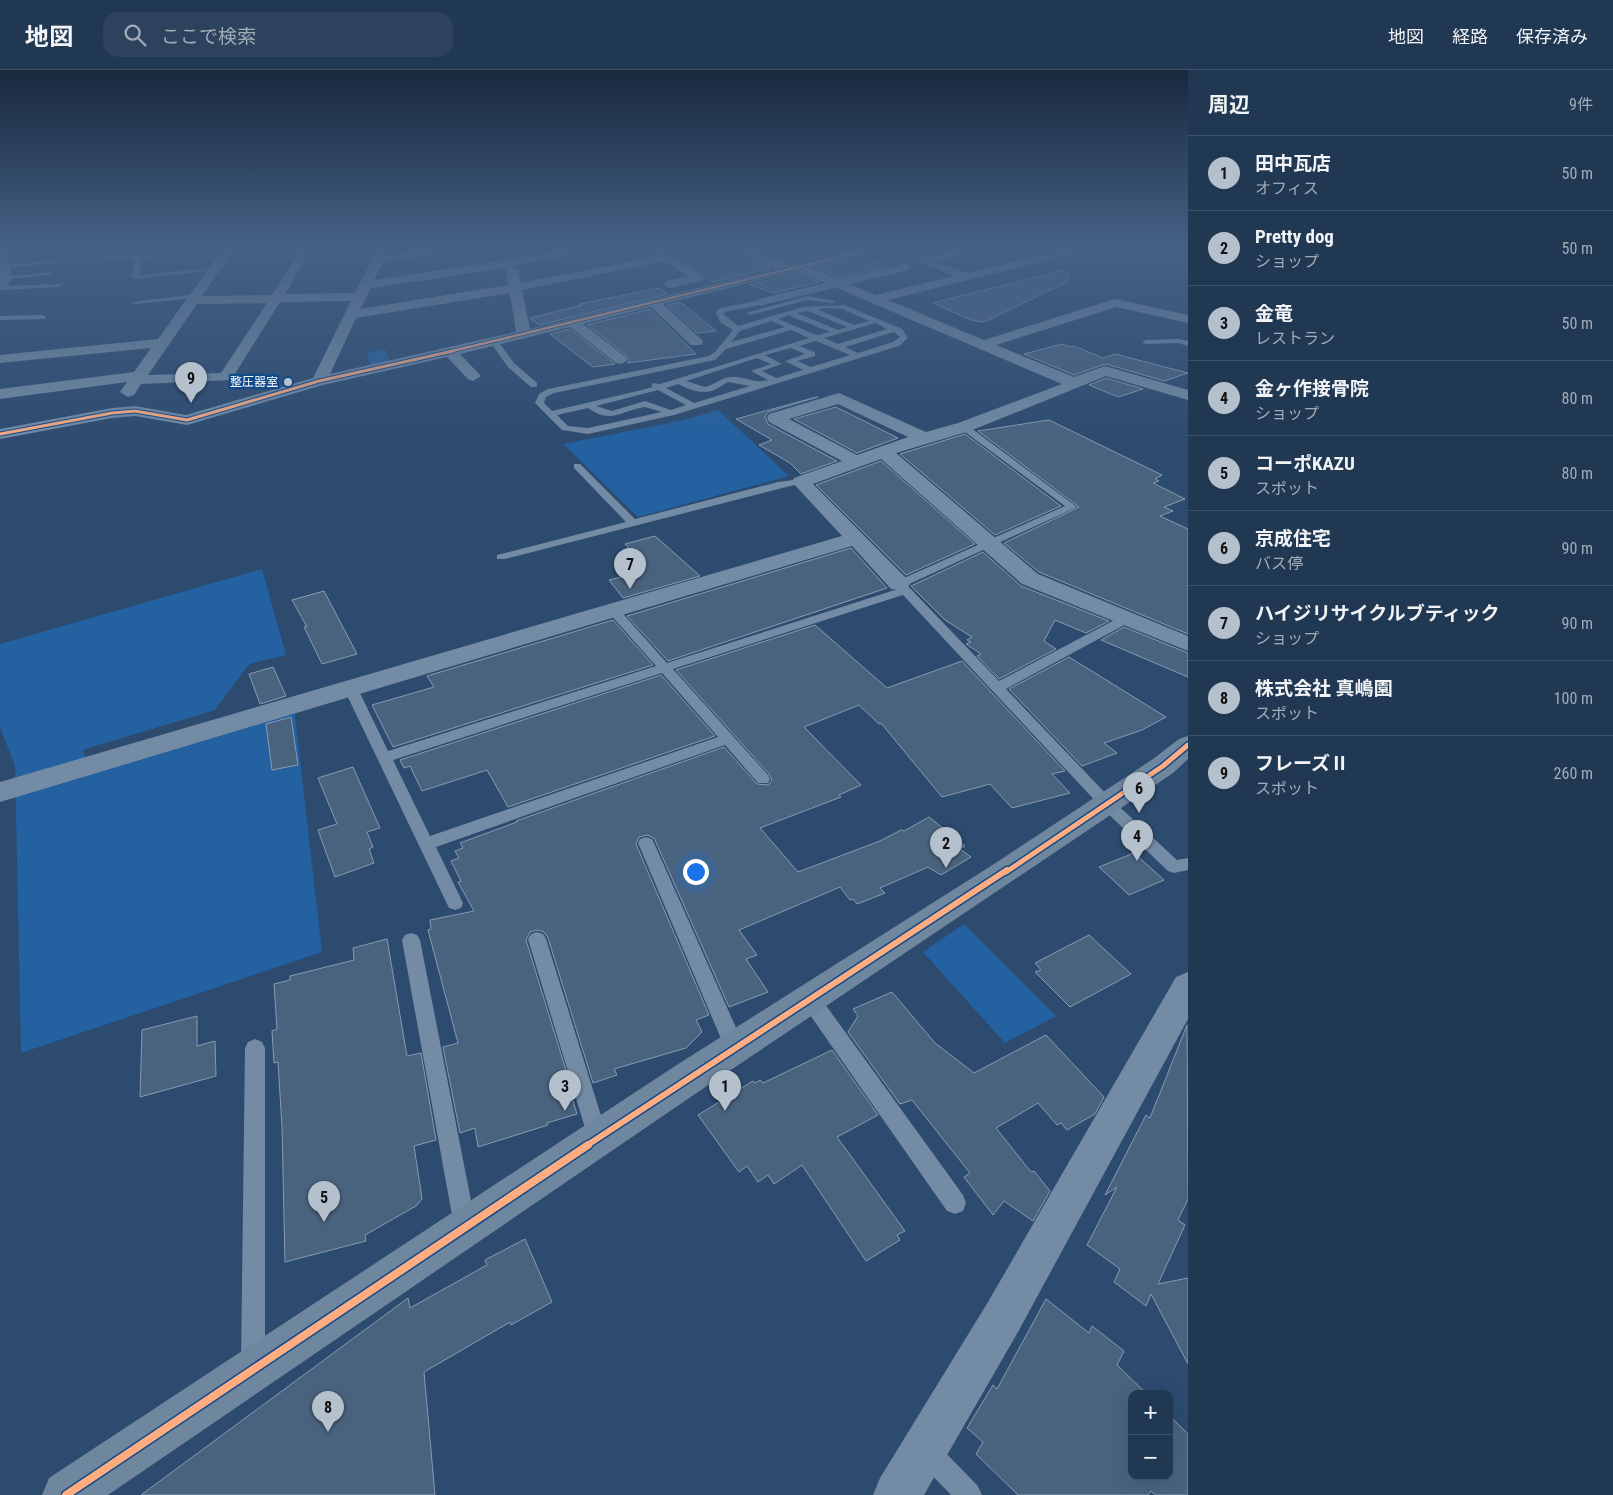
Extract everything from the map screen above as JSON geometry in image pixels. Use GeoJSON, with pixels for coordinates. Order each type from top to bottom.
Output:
{"type":"FeatureCollection","features":[{"type":"Feature","properties":{"kind":"street"},"geometry":{"type":"LineString","coordinates":[[112,413],[183,314]]}},
{"type":"Feature","properties":{"kind":"street"},"geometry":{"type":"LineString","coordinates":[[0,394],[138,378],[226,377],[267,314]]}},
{"type":"Feature","properties":{"kind":"street"},"geometry":{"type":"LineString","coordinates":[[319,381],[351,315],[360,314]]}},
{"type":"Feature","properties":{"kind":"street"},"geometry":{"type":"LineString","coordinates":[[520,314],[524,335]]}},
{"type":"Feature","properties":{"kind":"street"},"geometry":{"type":"LineString","coordinates":[[0,434],[112,413],[135,411],[187,420],[319,381],[611,314]]}},
{"type":"Feature","properties":{"kind":"street"},"geometry":{"type":"LineString","coordinates":[[665,314],[696,342]]}},
{"type":"Feature","properties":{"kind":"street"},"geometry":{"type":"LineString","coordinates":[[906,314],[1074,384]]}},
{"type":"Feature","properties":{"kind":"street"},"geometry":{"type":"LineString","coordinates":[[982,345],[1082,314]]}},
{"type":"Feature","properties":{"kind":"street"},"geometry":{"type":"LineString","coordinates":[[1163,314],[1188,319]]}},
{"type":"Feature","properties":{"kind":"street"},"geometry":{"type":"LineString","coordinates":[[573,323],[621,360]]}},
{"type":"Feature","properties":{"kind":"street"},"geometry":{"type":"LineString","coordinates":[[0,359],[162,343]]}},
{"type":"Feature","properties":{"kind":"street"},"geometry":{"type":"LineString","coordinates":[[450,352],[473,376]]}},
{"type":"Feature","properties":{"kind":"street"},"geometry":{"type":"LineString","coordinates":[[327,362],[346,357]]}},
{"type":"Feature","properties":{"kind":"street"},"geometry":{"type":"LineString","coordinates":[[902,588],[801,482],[925,438],[964,427],[1105,371],[1188,395]]}},
{"type":"Feature","properties":{"kind":"street"},"geometry":{"type":"LineString","coordinates":[[857,462],[774,418],[839,398],[925,438]]}},
{"type":"Feature","properties":{"kind":"street"},"geometry":{"type":"LineString","coordinates":[[884,452],[1030,579],[1188,644]]}},
{"type":"Feature","properties":{"kind":"street"},"geometry":{"type":"LineString","coordinates":[[0,792],[855,539]]}},
{"type":"Feature","properties":{"kind":"street"},"geometry":{"type":"LineString","coordinates":[[66,1495],[465,1226],[1005,872],[1163,766],[1188,745]]}},
{"type":"Feature","properties":{"kind":"street"},"geometry":{"type":"LineString","coordinates":[[897,1495],[1003,1317],[1188,987]]}},
{"type":"Feature","properties":{"kind":"lane"},"geometry":{"type":"LineString","coordinates":[[720,314],[723,320],[737,329]]}},
{"type":"Feature","properties":{"kind":"lane"},"geometry":{"type":"LineString","coordinates":[[742,315],[748,314]]}},
{"type":"Feature","properties":{"kind":"lane"},"geometry":{"type":"LineString","coordinates":[[837,332],[793,314],[737,329],[712,358],[551,391],[542,396],[539,403],[565,428],[588,430],[671,413],[896,344],[904,338],[894,329],[859,314]]}},
{"type":"Feature","properties":{"kind":"lane"},"geometry":{"type":"LineString","coordinates":[[821,314],[853,327]]}},
{"type":"Feature","properties":{"kind":"lane"},"geometry":{"type":"LineString","coordinates":[[0,318],[42,317]]}},
{"type":"Feature","properties":{"kind":"lane"},"geometry":{"type":"LineString","coordinates":[[723,320],[732,318]]}},
{"type":"Feature","properties":{"kind":"lane"},"geometry":{"type":"LineString","coordinates":[[773,319],[858,356]]}},
{"type":"Feature","properties":{"kind":"lane"},"geometry":{"type":"LineString","coordinates":[[551,414],[660,388],[758,355],[876,321]]}},
{"type":"Feature","properties":{"kind":"lane"},"geometry":{"type":"LineString","coordinates":[[723,347],[793,327]]}},
{"type":"Feature","properties":{"kind":"lane"},"geometry":{"type":"LineString","coordinates":[[838,347],[894,329]]}},
{"type":"Feature","properties":{"kind":"lane"},"geometry":{"type":"LineString","coordinates":[[1146,342],[1179,341],[1188,344]]}},
{"type":"Feature","properties":{"kind":"lane"},"geometry":{"type":"LineString","coordinates":[[494,342],[511,365],[534,385]]}},
{"type":"Feature","properties":{"kind":"lane"},"geometry":{"type":"LineString","coordinates":[[792,345],[812,354],[789,361],[810,370]]}},
{"type":"Feature","properties":{"kind":"lane"},"geometry":{"type":"LineString","coordinates":[[758,355],[778,364],[755,371],[776,381]]}},
{"type":"Feature","properties":{"kind":"lane"},"geometry":{"type":"LineString","coordinates":[[634,374],[694,406]]}},
{"type":"Feature","properties":{"kind":"lane"},"geometry":{"type":"LineString","coordinates":[[680,382],[702,390],[709,389],[721,381],[732,379],[739,379],[758,386]]}},
{"type":"Feature","properties":{"kind":"lane"},"geometry":{"type":"LineString","coordinates":[[589,405],[600,412],[609,414],[622,413],[636,405],[645,404],[671,413]]}},
{"type":"Feature","properties":{"kind":"lane"},"geometry":{"type":"LineString","coordinates":[[385,757],[664,668],[902,588],[1072,508],[964,427]]}},
{"type":"Feature","properties":{"kind":"lane"},"geometry":{"type":"LineString","coordinates":[[577,466],[633,523]]}},
{"type":"Feature","properties":{"kind":"lane"},"geometry":{"type":"LineString","coordinates":[[502,557],[778,486],[801,482]]}},
{"type":"Feature","properties":{"kind":"lane"},"geometry":{"type":"LineString","coordinates":[[902,588],[1106,803],[1174,867],[1188,864]]}},
{"type":"Feature","properties":{"kind":"lane"},"geometry":{"type":"LineString","coordinates":[[614,610],[763,779]]}},
{"type":"Feature","properties":{"kind":"lane"},"geometry":{"type":"LineString","coordinates":[[997,688],[1126,619]]}},
{"type":"Feature","properties":{"kind":"lane"},"geometry":{"type":"LineString","coordinates":[[350,687],[455,903]]}},
{"type":"Feature","properties":{"kind":"lane"},"geometry":{"type":"LineString","coordinates":[[426,844],[728,739]]}},
{"type":"Feature","properties":{"kind":"lane"},"geometry":{"type":"LineString","coordinates":[[646,843],[735,1048]]}},
{"type":"Feature","properties":{"kind":"lane"},"geometry":{"type":"LineString","coordinates":[[538,939],[598,1138]]}},
{"type":"Feature","properties":{"kind":"lane"},"geometry":{"type":"LineString","coordinates":[[411,940],[465,1226]]}},
{"type":"Feature","properties":{"kind":"lane"},"geometry":{"type":"LineString","coordinates":[[810,999],[956,1202]]}},
{"type":"Feature","properties":{"kind":"lane"},"geometry":{"type":"LineString","coordinates":[[252,1370],[255,1048]]}},
{"type":"Feature","properties":{"kind":"lane"},"geometry":{"type":"LineString","coordinates":[[924,1449],[970,1495]]}},
{"type":"Feature","properties":{"kind":"shaded area"},"geometry":{"type":"Polygon","coordinates":[[[385,349],[390,362],[370,366],[367,353],[385,349]]]}},
{"type":"Feature","properties":{"kind":"shaded area"},"geometry":{"type":"Polygon","coordinates":[[[718,410],[789,476],[638,517],[563,444],[684,420],[718,410]]]}},
{"type":"Feature","properties":{"kind":"shaded area"},"geometry":{"type":"Polygon","coordinates":[[[262,569],[286,655],[249,664],[215,710],[82,750],[91,767],[294,707],[322,952],[21,1053],[15,766],[0,727],[0,644],[262,569]]]}},
{"type":"Feature","properties":{"kind":"shaded area"},"geometry":{"type":"Polygon","coordinates":[[[964,924],[1056,1016],[1005,1043],[923,952],[964,924]]]}},
{"type":"Feature","properties":{"kind":"building"},"geometry":{"type":"Polygon","coordinates":[[[548,314],[586,314],[539,325],[530,318],[548,314]]]}},
{"type":"Feature","properties":{"kind":"building"},"geometry":{"type":"Polygon","coordinates":[[[632,314],[655,314],[696,354],[627,363],[630,360],[627,356],[587,325],[632,314]]]}},
{"type":"Feature","properties":{"kind":"building"},"geometry":{"type":"Polygon","coordinates":[[[676,314],[694,314],[716,331],[697,333],[676,314]]]}},
{"type":"Feature","properties":{"kind":"building"},"geometry":{"type":"Polygon","coordinates":[[[956,314],[1002,314],[984,322],[971,320],[956,314]]]}},
{"type":"Feature","properties":{"kind":"building"},"geometry":{"type":"Polygon","coordinates":[[[570,329],[615,364],[593,367],[550,334],[570,329]]]}},
{"type":"Feature","properties":{"kind":"building"},"geometry":{"type":"Polygon","coordinates":[[[1062,344],[1070,347],[1074,346],[1103,358],[1115,354],[1188,373],[1164,381],[1106,364],[1074,375],[1024,354],[1062,344]]]}},
{"type":"Feature","properties":{"kind":"building"},"geometry":{"type":"Polygon","coordinates":[[[1106,378],[1143,389],[1118,397],[1089,385],[1106,378]]]}},
{"type":"Feature","properties":{"kind":"building"},"geometry":{"type":"Polygon","coordinates":[[[818,397],[768,412],[765,417],[768,424],[837,461],[801,474],[790,463],[759,445],[772,440],[736,419],[818,397]]]}},
{"type":"Feature","properties":{"kind":"building"},"geometry":{"type":"Polygon","coordinates":[[[836,407],[898,438],[857,453],[794,419],[836,407]]]}},
{"type":"Feature","properties":{"kind":"building"},"geometry":{"type":"Polygon","coordinates":[[[1049,420],[1162,475],[1155,479],[1159,481],[1153,483],[1185,499],[1164,507],[1173,511],[1160,516],[1188,529],[1188,634],[1039,572],[1004,543],[1079,507],[978,431],[1049,420]]]}},
{"type":"Feature","properties":{"kind":"building"},"geometry":{"type":"Polygon","coordinates":[[[965,434],[1061,506],[995,535],[900,454],[965,434]]]}},
{"type":"Feature","properties":{"kind":"building"},"geometry":{"type":"Polygon","coordinates":[[[881,461],[975,544],[906,575],[816,485],[881,461]]]}},
{"type":"Feature","properties":{"kind":"building"},"geometry":{"type":"Polygon","coordinates":[[[655,536],[700,576],[623,598],[609,580],[637,573],[633,569],[646,566],[625,544],[655,536]]]}},
{"type":"Feature","properties":{"kind":"building"},"geometry":{"type":"Polygon","coordinates":[[[851,548],[887,588],[668,661],[627,616],[851,548]]]}},
{"type":"Feature","properties":{"kind":"building"},"geometry":{"type":"Polygon","coordinates":[[[983,552],[1021,586],[1109,621],[1086,633],[1055,620],[1044,641],[1056,649],[999,679],[977,656],[981,654],[966,644],[971,642],[967,640],[972,637],[945,620],[911,586],[983,552]]]}},
{"type":"Feature","properties":{"kind":"building"},"geometry":{"type":"Polygon","coordinates":[[[324,591],[357,654],[322,664],[304,627],[307,627],[292,600],[324,591]]]}},
{"type":"Feature","properties":{"kind":"building"},"geometry":{"type":"Polygon","coordinates":[[[613,620],[653,665],[393,747],[372,705],[434,687],[427,676],[613,620]]]}},
{"type":"Feature","properties":{"kind":"building"},"geometry":{"type":"Polygon","coordinates":[[[815,625],[887,688],[962,661],[1065,771],[1052,774],[1070,793],[1012,808],[990,784],[942,797],[881,723],[879,724],[859,705],[804,727],[861,785],[839,795],[841,797],[760,828],[798,872],[880,841],[901,830],[904,831],[929,817],[965,846],[960,849],[971,857],[941,875],[928,867],[880,888],[885,893],[857,904],[853,899],[850,900],[840,887],[739,930],[757,955],[746,959],[768,992],[729,1007],[654,838],[647,835],[639,837],[636,844],[709,1015],[696,1020],[702,1032],[686,1048],[614,1069],[617,1075],[593,1083],[548,938],[544,932],[538,930],[530,932],[526,940],[572,1090],[570,1091],[577,1114],[478,1147],[475,1128],[460,1133],[443,1047],[458,1043],[428,930],[431,929],[430,920],[474,911],[458,882],[461,881],[451,861],[459,858],[455,851],[463,848],[460,843],[516,821],[724,747],[757,784],[768,785],[772,780],[769,774],[676,670],[815,625]]]}},
{"type":"Feature","properties":{"kind":"building"},"geometry":{"type":"Polygon","coordinates":[[[1124,627],[1188,653],[1188,677],[1101,640],[1124,627]]]}},
{"type":"Feature","properties":{"kind":"building"},"geometry":{"type":"Polygon","coordinates":[[[1069,657],[1166,717],[1142,730],[1104,743],[1117,753],[1082,766],[1009,689],[1069,657]]]}},
{"type":"Feature","properties":{"kind":"building"},"geometry":{"type":"Polygon","coordinates":[[[273,667],[286,696],[260,704],[249,674],[273,667]]]}},
{"type":"Feature","properties":{"kind":"building"},"geometry":{"type":"Polygon","coordinates":[[[661,675],[715,736],[508,807],[487,770],[422,791],[410,766],[404,768],[400,760],[661,675]]]}},
{"type":"Feature","properties":{"kind":"building"},"geometry":{"type":"Polygon","coordinates":[[[291,717],[298,765],[272,770],[266,724],[291,717]]]}},
{"type":"Feature","properties":{"kind":"building"},"geometry":{"type":"Polygon","coordinates":[[[353,767],[380,828],[367,832],[373,847],[369,849],[374,863],[335,877],[318,830],[337,824],[318,778],[353,767]]]}},
{"type":"Feature","properties":{"kind":"building"},"geometry":{"type":"Polygon","coordinates":[[[1134,853],[1164,880],[1129,895],[1099,867],[1134,853]]]}},
{"type":"Feature","properties":{"kind":"building"},"geometry":{"type":"Polygon","coordinates":[[[1089,935],[1131,974],[1070,1007],[1035,972],[1041,970],[1035,963],[1089,935]]]}},
{"type":"Feature","properties":{"kind":"building"},"geometry":{"type":"Polygon","coordinates":[[[387,939],[407,1056],[421,1053],[436,1140],[414,1146],[422,1199],[416,1206],[365,1235],[366,1241],[285,1262],[282,1127],[278,1062],[274,1063],[272,1031],[277,1029],[274,984],[290,980],[290,976],[354,960],[353,948],[387,939]]]}},
{"type":"Feature","properties":{"kind":"building"},"geometry":{"type":"Polygon","coordinates":[[[892,992],[935,1043],[974,1073],[1046,1035],[1104,1097],[1095,1114],[1067,1130],[1061,1123],[1057,1125],[1038,1103],[996,1128],[1031,1172],[1034,1171],[1050,1191],[1033,1221],[1004,1201],[993,1215],[964,1177],[970,1173],[912,1100],[900,1104],[848,1032],[858,1016],[853,1009],[892,992]]]}},
{"type":"Feature","properties":{"kind":"building"},"geometry":{"type":"Polygon","coordinates":[[[197,1016],[197,1046],[215,1041],[216,1076],[140,1097],[142,1030],[197,1016]]]}},
{"type":"Feature","properties":{"kind":"building"},"geometry":{"type":"Polygon","coordinates":[[[1187,1025],[1188,1199],[1178,1220],[1185,1225],[1158,1284],[1188,1278],[1188,1364],[1151,1294],[1146,1306],[1114,1282],[1120,1269],[1087,1245],[1117,1187],[1105,1195],[1146,1115],[1150,1118],[1187,1025]]]}},
{"type":"Feature","properties":{"kind":"building"},"geometry":{"type":"Polygon","coordinates":[[[832,1050],[878,1115],[837,1137],[905,1231],[897,1235],[900,1240],[866,1261],[802,1165],[774,1184],[768,1175],[758,1182],[747,1166],[739,1172],[698,1115],[753,1081],[755,1083],[760,1080],[763,1083],[832,1050]]]}},
{"type":"Feature","properties":{"kind":"building"},"geometry":{"type":"Polygon","coordinates":[[[525,1239],[552,1302],[511,1325],[510,1322],[424,1372],[435,1495],[141,1495],[408,1298],[410,1308],[487,1265],[485,1260],[525,1239]]]}},
{"type":"Feature","properties":{"kind":"building"},"geometry":{"type":"Polygon","coordinates":[[[1046,1299],[1089,1333],[1092,1326],[1124,1351],[1117,1365],[1143,1390],[1128,1390],[1128,1480],[1173,1480],[1173,1419],[1188,1434],[1188,1495],[1155,1495],[1151,1491],[1148,1495],[1018,1495],[976,1454],[983,1442],[967,1428],[993,1385],[997,1389],[1046,1299]]]}},
{"type":"Feature","properties":{"kind":"cycle path"},"geometry":{"type":"LineString","coordinates":[[0,434],[112,413],[135,411],[187,420],[319,381],[494,342],[610,314]]}},
{"type":"Feature","properties":{"kind":"cycle path"},"geometry":{"type":"LineString","coordinates":[[66,1495],[685,1080],[1005,872],[1163,766],[1188,745]]}},
{"type":"Feature","properties":{"kind":"place","name":"整圧器室"},"geometry":{"type":"Point","coordinates":[288,382]}},
{"type":"Feature","properties":{"kind":"place","name":"フレーズⅡ"},"geometry":{"type":"Point","coordinates":[191,403]}},
{"type":"Feature","properties":{"kind":"place","name":"ハイジリサイクルブティック"},"geometry":{"type":"Point","coordinates":[630,589]}},
{"type":"Feature","properties":{"kind":"place","name":"京成住宅"},"geometry":{"type":"Point","coordinates":[1139,813]}},
{"type":"Feature","properties":{"kind":"place","name":"金ヶ作接骨院"},"geometry":{"type":"Point","coordinates":[1137,861]}},
{"type":"Feature","properties":{"kind":"place","name":"Pretty dog"},"geometry":{"type":"Point","coordinates":[946,868]}},
{"type":"Feature","properties":{"kind":"place","name":"金竜"},"geometry":{"type":"Point","coordinates":[565,1111]}},
{"type":"Feature","properties":{"kind":"place","name":"田中瓦店"},"geometry":{"type":"Point","coordinates":[725,1111]}},
{"type":"Feature","properties":{"kind":"place","name":"コーポKAZU"},"geometry":{"type":"Point","coordinates":[324,1222]}},
{"type":"Feature","properties":{"kind":"place","name":"株式会社 真嶋園"},"geometry":{"type":"Point","coordinates":[328,1432]}}]}
